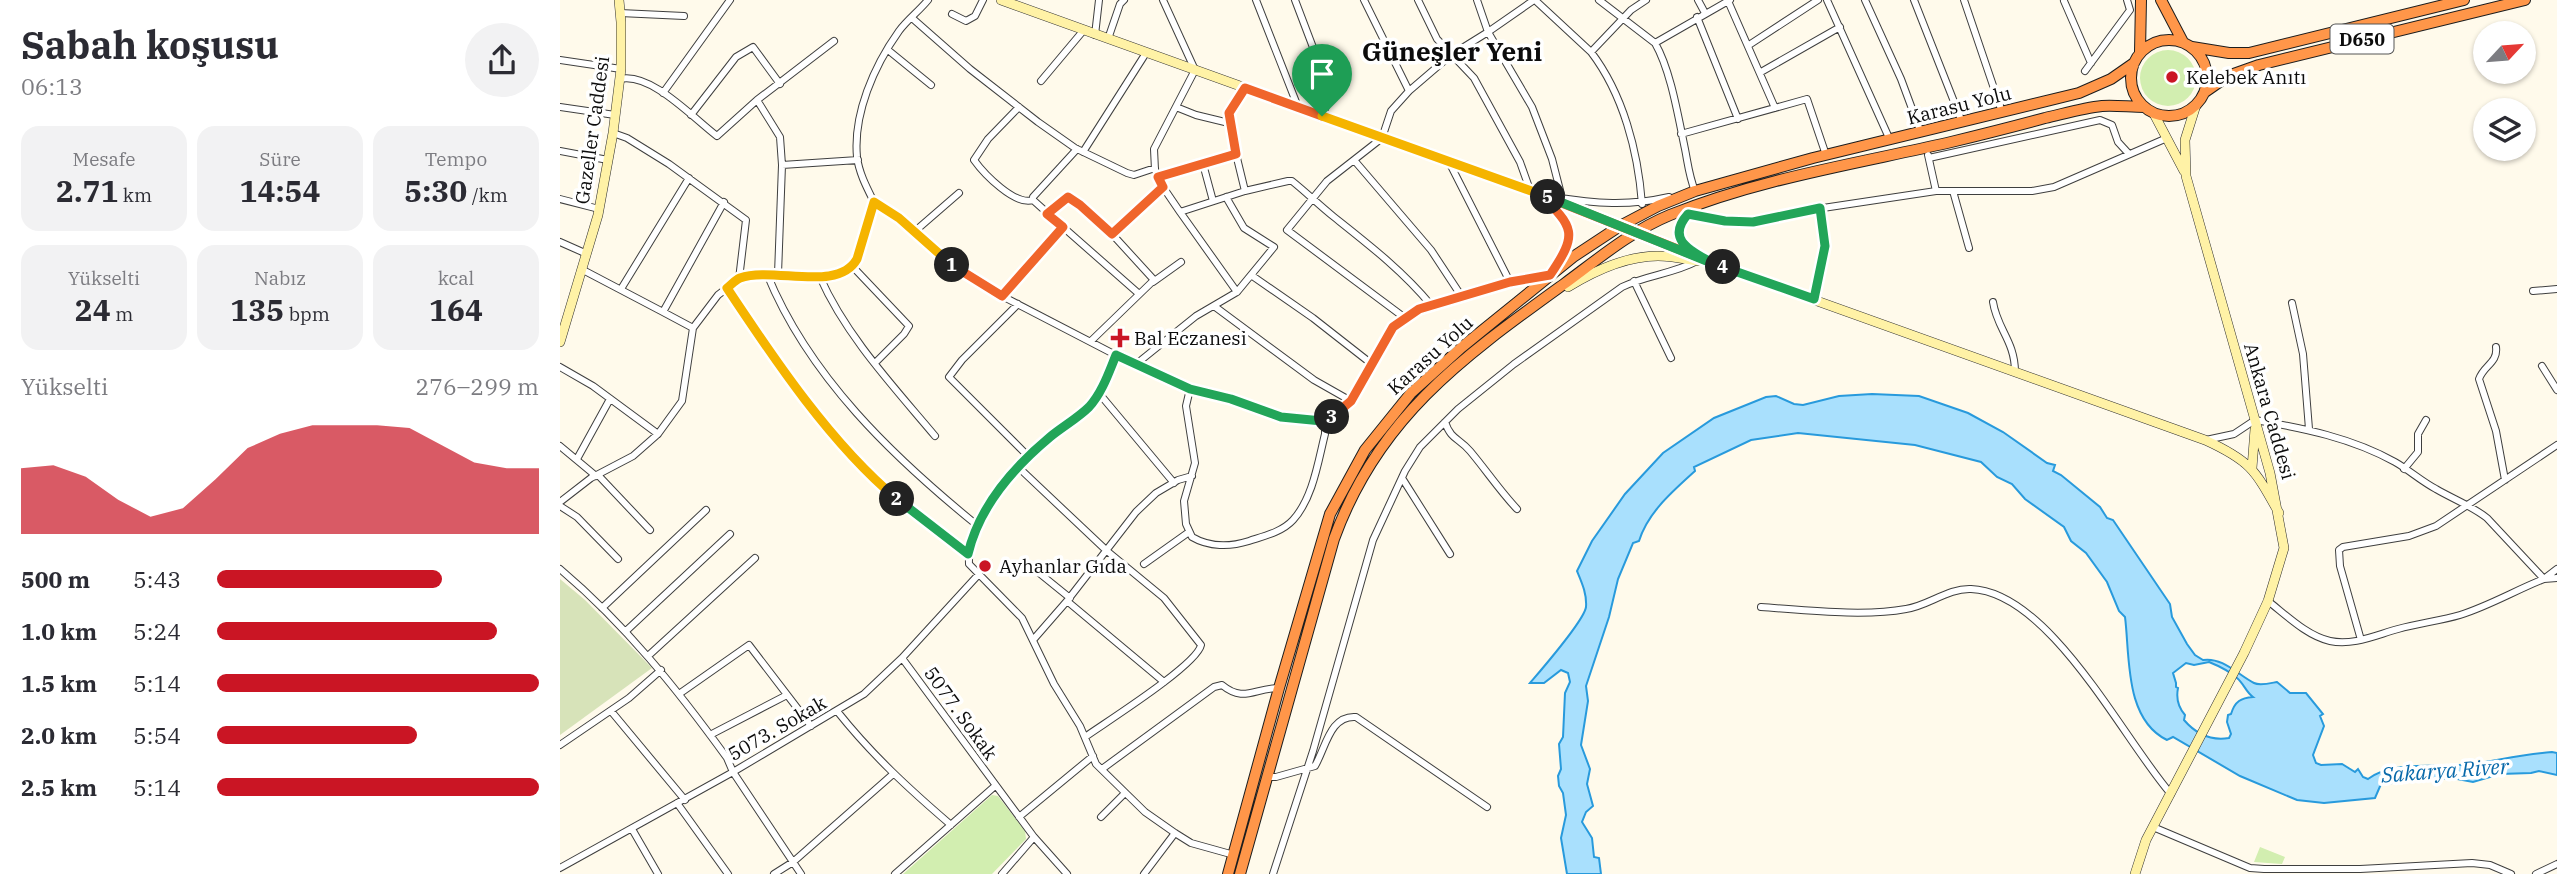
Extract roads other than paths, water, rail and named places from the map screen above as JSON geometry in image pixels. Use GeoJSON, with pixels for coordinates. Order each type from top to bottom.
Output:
{"type":"FeatureCollection","features":[{"type":"Feature","properties":{"kind":"highway"},"geometry":{"type":"LineString","coordinates":[[2141,0],[2140,52],[2130,75],[2132,87],[2136,98],[2154,114],[2177,116],[2196,105],[2205,92],[2206,67],[2200,56],[2188,45],[2161,0]]}},
{"type":"Feature","properties":{"kind":"highway","name":"D650"},"geometry":{"type":"LineString","coordinates":[[2188,45],[2229,53],[2249,53],[2464,0]]}},
{"type":"Feature","properties":{"kind":"highway","name":"D650"},"geometry":{"type":"LineString","coordinates":[[2205,92],[2228,76],[2259,65],[2525,0]]}},
{"type":"Feature","properties":{"kind":"highway"},"geometry":{"type":"LineString","coordinates":[[2140,52],[2160,41],[2172,40],[2188,45]]}},
{"type":"Feature","properties":{"kind":"highway","name":"Karasu Yolu"},"geometry":{"type":"LineString","coordinates":[[1228,874],[1330,514],[1365,450],[1411,393],[1550,275],[1620,226],[1658,206],[1695,191],[1826,155],[2003,114],[2092,88],[2134,63]]}},
{"type":"Feature","properties":{"kind":"highway","name":"Karasu Yolu"},"geometry":{"type":"LineString","coordinates":[[1241,874],[1334,540],[1344,513],[1364,476],[1403,418],[1428,391],[1530,309],[1635,232],[1701,204],[1758,185],[1928,152],[2101,106],[2144,107]]}},
{"type":"Feature","properties":{"kind":"main road","name":"Gazeller Caddesi"},"geometry":{"type":"LineString","coordinates":[[560,342],[561,331],[583,271],[599,209],[613,133],[621,69],[619,0]]}},
{"type":"Feature","properties":{"kind":"main road"},"geometry":{"type":"LineString","coordinates":[[1001,0],[1535,192],[1714,264],[2205,440],[2232,452],[2252,468],[2279,513]]}},
{"type":"Feature","properties":{"kind":"main road"},"geometry":{"type":"LineString","coordinates":[[2186,176],[2185,140],[2196,105]]}},
{"type":"Feature","properties":{"kind":"main road"},"geometry":{"type":"LineString","coordinates":[[2154,114],[2186,176]]}},
{"type":"Feature","properties":{"kind":"main road","name":"Ankara Caddesi"},"geometry":{"type":"LineString","coordinates":[[2171,794],[2268,601],[2284,548],[2279,513],[2255,420],[2186,176]]}},
{"type":"Feature","properties":{"kind":"main road"},"geometry":{"type":"LineString","coordinates":[[1701,204],[1688,214],[1680,227],[1679,236],[1682,243],[1714,264]]}},
{"type":"Feature","properties":{"kind":"main road"},"geometry":{"type":"LineString","coordinates":[[1530,309],[1574,283],[1616,264],[1657,256],[1714,264]]}},
{"type":"Feature","properties":{"kind":"main road"},"geometry":{"type":"LineString","coordinates":[[2252,468],[2255,420]]}},
{"type":"Feature","properties":{"kind":"main road"},"geometry":{"type":"LineString","coordinates":[[2135,874],[2146,840],[2171,794]]}},
{"type":"Feature","properties":{"kind":"street"},"geometry":{"type":"LineString","coordinates":[[663,93],[730,0]]}},
{"type":"Feature","properties":{"kind":"street"},"geometry":{"type":"LineString","coordinates":[[928,0],[900,29],[875,72],[857,125],[858,160],[865,185],[874,202],[899,218],[946,261],[1002,296],[1135,365],[1190,389],[1231,399],[1281,417],[1322,421],[1331,418]]}},
{"type":"Feature","properties":{"kind":"street"},"geometry":{"type":"LineString","coordinates":[[952,14],[967,21],[975,16],[983,0]]}},
{"type":"Feature","properties":{"kind":"street"},"geometry":{"type":"LineString","coordinates":[[1094,35],[1099,0]]}},
{"type":"Feature","properties":{"kind":"street"},"geometry":{"type":"LineString","coordinates":[[1108,39],[1120,4],[1124,0]]}},
{"type":"Feature","properties":{"kind":"street"},"geometry":{"type":"LineString","coordinates":[[1163,0],[1195,70],[1154,149],[1154,168],[1163,187],[1237,292]]}},
{"type":"Feature","properties":{"kind":"street"},"geometry":{"type":"LineString","coordinates":[[1256,0],[1298,107]]}},
{"type":"Feature","properties":{"kind":"street"},"geometry":{"type":"LineString","coordinates":[[1295,0],[1325,79],[1327,104],[1322,116]]}},
{"type":"Feature","properties":{"kind":"street"},"geometry":{"type":"LineString","coordinates":[[1364,0],[1409,91]]}},
{"type":"Feature","properties":{"kind":"street"},"geometry":{"type":"LineString","coordinates":[[1190,389],[1186,406],[1195,455],[1184,501],[1189,532],[1199,541],[1217,545],[1241,543],[1273,533],[1293,521],[1308,496],[1325,426],[1351,401],[1393,327],[1419,309],[1431,305],[1510,282],[1550,275],[1567,250],[1570,231],[1562,214],[1535,192],[1474,78],[1437,39],[1418,0]]}},
{"type":"Feature","properties":{"kind":"street"},"geometry":{"type":"LineString","coordinates":[[1477,0],[1488,32],[1532,107],[1552,159],[1562,198]]}},
{"type":"Feature","properties":{"kind":"street"},"geometry":{"type":"LineString","coordinates":[[1405,318],[1287,230],[1327,181],[1382,138],[1391,111],[1409,91],[1451,55],[1534,0],[1591,52],[1616,92],[1640,183],[1642,204]]}},
{"type":"Feature","properties":{"kind":"street"},"geometry":{"type":"LineString","coordinates":[[1535,192],[1596,204],[1642,204],[1695,191],[1688,174],[1681,134],[1660,52],[1655,43],[1600,0]]}},
{"type":"Feature","properties":{"kind":"street"},"geometry":{"type":"LineString","coordinates":[[1591,52],[1623,18],[1646,0]]}},
{"type":"Feature","properties":{"kind":"street"},"geometry":{"type":"LineString","coordinates":[[1698,0],[1705,13]]}},
{"type":"Feature","properties":{"kind":"street"},"geometry":{"type":"LineString","coordinates":[[1655,43],[1729,0],[1775,108]]}},
{"type":"Feature","properties":{"kind":"street"},"geometry":{"type":"LineString","coordinates":[[1749,45],[1818,0]]}},
{"type":"Feature","properties":{"kind":"street"},"geometry":{"type":"LineString","coordinates":[[1827,0],[1887,128],[1890,140]]}},
{"type":"Feature","properties":{"kind":"street"},"geometry":{"type":"LineString","coordinates":[[1864,0],[1901,79],[1920,133]]}},
{"type":"Feature","properties":{"kind":"street"},"geometry":{"type":"LineString","coordinates":[[1914,0],[1962,123]]}},
{"type":"Feature","properties":{"kind":"street"},"geometry":{"type":"LineString","coordinates":[[1964,0],[2003,114]]}},
{"type":"Feature","properties":{"kind":"street"},"geometry":{"type":"LineString","coordinates":[[2085,71],[2130,10],[2127,0]]}},
{"type":"Feature","properties":{"kind":"street"},"geometry":{"type":"LineString","coordinates":[[2064,1],[2091,63]]}},
{"type":"Feature","properties":{"kind":"street"},"geometry":{"type":"LineString","coordinates":[[620,13],[684,16]]}},
{"type":"Feature","properties":{"kind":"street"},"geometry":{"type":"LineString","coordinates":[[1697,17],[1738,119]]}},
{"type":"Feature","properties":{"kind":"street"},"geometry":{"type":"LineString","coordinates":[[912,18],[970,69],[1080,150],[1134,175],[1154,168]]}},
{"type":"Feature","properties":{"kind":"street"},"geometry":{"type":"LineString","coordinates":[[1761,72],[1840,27]]}},
{"type":"Feature","properties":{"kind":"street"},"geometry":{"type":"LineString","coordinates":[[1041,81],[1083,31]]}},
{"type":"Feature","properties":{"kind":"street"},"geometry":{"type":"LineString","coordinates":[[620,79],[628,77],[639,80],[663,93],[717,136],[757,100],[834,41]]}},
{"type":"Feature","properties":{"kind":"street"},"geometry":{"type":"LineString","coordinates":[[691,115],[736,57],[753,47],[780,84]]}},
{"type":"Feature","properties":{"kind":"street"},"geometry":{"type":"LineString","coordinates":[[888,50],[931,85]]}},
{"type":"Feature","properties":{"kind":"street"},"geometry":{"type":"LineString","coordinates":[[1019,107],[988,139],[974,160],[981,170],[1017,199],[1027,202],[1033,200],[1080,150],[1146,53]]}},
{"type":"Feature","properties":{"kind":"street"},"geometry":{"type":"LineString","coordinates":[[560,60],[621,69]]}},
{"type":"Feature","properties":{"kind":"street"},"geometry":{"type":"LineString","coordinates":[[1245,88],[1229,113],[1245,191]]}},
{"type":"Feature","properties":{"kind":"street"},"geometry":{"type":"LineString","coordinates":[[1681,134],[1807,99],[1826,155]]}},
{"type":"Feature","properties":{"kind":"street"},"geometry":{"type":"LineString","coordinates":[[757,100],[780,137],[782,165],[778,274]]}},
{"type":"Feature","properties":{"kind":"street"},"geometry":{"type":"LineString","coordinates":[[560,107],[615,115]]}},
{"type":"Feature","properties":{"kind":"street"},"geometry":{"type":"LineString","coordinates":[[1176,107],[1196,116],[1229,123]]}},
{"type":"Feature","properties":{"kind":"street"},"geometry":{"type":"LineString","coordinates":[[1936,191],[1928,152],[2100,120],[2112,125],[2118,142],[2129,154]]}},
{"type":"Feature","properties":{"kind":"street"},"geometry":{"type":"LineString","coordinates":[[613,133],[627,138],[689,178],[746,220],[739,279]]}},
{"type":"Feature","properties":{"kind":"street"},"geometry":{"type":"LineString","coordinates":[[1688,214],[1716,220],[1753,222],[1820,208],[1936,191],[2032,191],[2054,187],[2167,138]]}},
{"type":"Feature","properties":{"kind":"street"},"geometry":{"type":"LineString","coordinates":[[560,151],[608,160]]}},
{"type":"Feature","properties":{"kind":"street"},"geometry":{"type":"LineString","coordinates":[[1158,177],[1236,154]]}},
{"type":"Feature","properties":{"kind":"street"},"geometry":{"type":"LineString","coordinates":[[782,165],[858,160]]}},
{"type":"Feature","properties":{"kind":"street"},"geometry":{"type":"LineString","coordinates":[[1354,160],[1431,250],[1462,297]]}},
{"type":"Feature","properties":{"kind":"street"},"geometry":{"type":"LineString","coordinates":[[1450,162],[1510,282]]}},
{"type":"Feature","properties":{"kind":"street"},"geometry":{"type":"LineString","coordinates":[[1203,164],[1213,201]]}},
{"type":"Feature","properties":{"kind":"street"},"geometry":{"type":"LineString","coordinates":[[621,289],[689,178]]}},
{"type":"Feature","properties":{"kind":"street"},"geometry":{"type":"LineString","coordinates":[[1180,212],[1245,191],[1292,181],[1397,270],[1431,305]]}},
{"type":"Feature","properties":{"kind":"street"},"geometry":{"type":"LineString","coordinates":[[1112,234],[1163,187]]}},
{"type":"Feature","properties":{"kind":"street"},"geometry":{"type":"LineString","coordinates":[[1953,191],[1969,248]]}},
{"type":"Feature","properties":{"kind":"street"},"geometry":{"type":"LineString","coordinates":[[914,232],[959,193]]}},
{"type":"Feature","properties":{"kind":"street"},"geometry":{"type":"LineString","coordinates":[[1047,214],[1068,197],[1112,234],[1154,278],[1153,282]]}},
{"type":"Feature","properties":{"kind":"street"},"geometry":{"type":"LineString","coordinates":[[1135,365],[1196,316],[1237,292],[1274,247],[1244,228],[1226,197]]}},
{"type":"Feature","properties":{"kind":"street"},"geometry":{"type":"LineString","coordinates":[[560,199],[599,209]]}},
{"type":"Feature","properties":{"kind":"street"},"geometry":{"type":"LineString","coordinates":[[1033,200],[1138,293]]}},
{"type":"Feature","properties":{"kind":"street"},"geometry":{"type":"LineString","coordinates":[[663,312],[724,202]]}},
{"type":"Feature","properties":{"kind":"street"},"geometry":{"type":"LineString","coordinates":[[618,559],[577,517],[560,504],[597,475],[633,456],[658,434],[682,401],[693,328],[718,295],[739,279],[766,274],[820,277],[843,274],[853,267],[874,202]]}},
{"type":"Feature","properties":{"kind":"street"},"geometry":{"type":"LineString","coordinates":[[1814,299],[1825,246],[1820,208]]}},
{"type":"Feature","properties":{"kind":"street"},"geometry":{"type":"LineString","coordinates":[[1002,296],[1063,227]]}},
{"type":"Feature","properties":{"kind":"street"},"geometry":{"type":"LineString","coordinates":[[560,242],[587,254]]}},
{"type":"Feature","properties":{"kind":"street"},"geometry":{"type":"LineString","coordinates":[[1273,874],[1308,768],[1373,540],[1420,447],[1445,422],[1514,364],[1634,281],[1682,268],[1697,261]]}},
{"type":"Feature","properties":{"kind":"street"},"geometry":{"type":"LineString","coordinates":[[1091,341],[1138,293],[1181,262]]}},
{"type":"Feature","properties":{"kind":"street"},"geometry":{"type":"LineString","coordinates":[[853,267],[908,323],[904,334],[875,363]]}},
{"type":"Feature","properties":{"kind":"street"},"geometry":{"type":"LineString","coordinates":[[583,271],[693,328]]}},
{"type":"Feature","properties":{"kind":"street"},"geometry":{"type":"LineString","coordinates":[[766,274],[796,330],[832,384],[894,455],[978,526]]}},
{"type":"Feature","properties":{"kind":"street"},"geometry":{"type":"LineString","coordinates":[[1251,275],[1313,318],[1373,365]]}},
{"type":"Feature","properties":{"kind":"street"},"geometry":{"type":"LineString","coordinates":[[820,277],[827,294],[875,363],[935,436]]}},
{"type":"Feature","properties":{"kind":"street"},"geometry":{"type":"LineString","coordinates":[[1634,281],[1671,358]]}},
{"type":"Feature","properties":{"kind":"street"},"geometry":{"type":"LineString","coordinates":[[727,288],[836,438],[873,478],[968,554]]}},
{"type":"Feature","properties":{"kind":"street"},"geometry":{"type":"LineString","coordinates":[[2533,290],[2557,289]]}},
{"type":"Feature","properties":{"kind":"street"},"geometry":{"type":"LineString","coordinates":[[1993,302],[1994,313],[2010,341],[2015,357],[2015,372]]}},
{"type":"Feature","properties":{"kind":"street"},"geometry":{"type":"LineString","coordinates":[[2292,303],[2303,354],[2309,429]]}},
{"type":"Feature","properties":{"kind":"street"},"geometry":{"type":"LineString","coordinates":[[1018,304],[961,360],[949,377],[1028,456]]}},
{"type":"Feature","properties":{"kind":"street"},"geometry":{"type":"LineString","coordinates":[[1214,306],[1314,380],[1351,401]]}},
{"type":"Feature","properties":{"kind":"street"},"geometry":{"type":"LineString","coordinates":[[2496,347],[2497,355],[2493,363],[2482,371],[2479,379],[2496,431],[2505,480]]}},
{"type":"Feature","properties":{"kind":"street"},"geometry":{"type":"LineString","coordinates":[[1116,355],[1089,407],[1028,456],[1010,476],[978,526],[968,554],[968,564],[1022,618],[1054,684],[1102,769],[1145,812],[1175,833],[1191,843],[1234,855]]}},
{"type":"Feature","properties":{"kind":"street"},"geometry":{"type":"LineString","coordinates":[[2542,366],[2557,390]]}},
{"type":"Feature","properties":{"kind":"street"},"geometry":{"type":"LineString","coordinates":[[560,367],[658,434]]}},
{"type":"Feature","properties":{"kind":"street"},"geometry":{"type":"LineString","coordinates":[[1098,392],[1174,483]]}},
{"type":"Feature","properties":{"kind":"street"},"geometry":{"type":"LineString","coordinates":[[577,459],[610,399]]}},
{"type":"Feature","properties":{"kind":"street"},"geometry":{"type":"LineString","coordinates":[[2205,440],[2234,434],[2255,420],[2309,429],[2350,443],[2404,469],[2487,518],[2544,579]]}},
{"type":"Feature","properties":{"kind":"street"},"geometry":{"type":"LineString","coordinates":[[2404,469],[2418,452],[2417,433],[2426,420]]}},
{"type":"Feature","properties":{"kind":"street"},"geometry":{"type":"LineString","coordinates":[[1445,422],[1449,434],[1468,449],[1517,509]]}},
{"type":"Feature","properties":{"kind":"street"},"geometry":{"type":"LineString","coordinates":[[2361,640],[2340,566],[2339,550],[2343,547],[2409,536],[2436,526],[2557,444]]}},
{"type":"Feature","properties":{"kind":"street"},"geometry":{"type":"LineString","coordinates":[[560,446],[597,475],[650,530]]}},
{"type":"Feature","properties":{"kind":"street"},"geometry":{"type":"LineString","coordinates":[[1018,467],[1107,551],[1164,598],[1201,645],[1199,653],[1164,682],[1084,737]]}},
{"type":"Feature","properties":{"kind":"street"},"geometry":{"type":"LineString","coordinates":[[1033,639],[1146,502],[1156,493],[1192,476]]}},
{"type":"Feature","properties":{"kind":"street"},"geometry":{"type":"LineString","coordinates":[[1402,478],[1450,554]]}},
{"type":"Feature","properties":{"kind":"street"},"geometry":{"type":"LineString","coordinates":[[602,608],[706,510]]}},
{"type":"Feature","properties":{"kind":"street"},"geometry":{"type":"LineString","coordinates":[[1144,564],[1189,532]]}},
{"type":"Feature","properties":{"kind":"street"},"geometry":{"type":"LineString","coordinates":[[626,631],[730,534]]}},
{"type":"Feature","properties":{"kind":"street"},"geometry":{"type":"LineString","coordinates":[[648,656],[755,558]]}},
{"type":"Feature","properties":{"kind":"street"},"geometry":{"type":"LineString","coordinates":[[1028,564],[1164,682]]}},
{"type":"Feature","properties":{"kind":"street"},"geometry":{"type":"LineString","coordinates":[[560,569],[626,631],[661,670],[727,758],[733,772],[801,874]]}},
{"type":"Feature","properties":{"kind":"street"},"geometry":{"type":"LineString","coordinates":[[2268,601],[2316,636],[2331,641],[2361,640],[2423,622],[2459,615],[2544,579],[2557,569]]}},
{"type":"Feature","properties":{"kind":"street","name":"5073. Sokak"},"geometry":{"type":"LineString","coordinates":[[560,868],[685,800],[864,694],[902,659],[979,574]]}},
{"type":"Feature","properties":{"kind":"street"},"geometry":{"type":"LineString","coordinates":[[2544,579],[2557,578]]}},
{"type":"Feature","properties":{"kind":"street"},"geometry":{"type":"LineString","coordinates":[[1761,607],[1820,611],[1902,610],[1919,607],[1957,589],[1991,593],[2014,603],[2033,616],[2051,634],[2100,696],[2154,775],[2171,794]]}},
{"type":"Feature","properties":{"kind":"street"},"geometry":{"type":"LineString","coordinates":[[679,694],[749,645],[811,726]]}},
{"type":"Feature","properties":{"kind":"street","name":"5077. Sokak"},"geometry":{"type":"LineString","coordinates":[[902,659],[1034,837],[1067,874]]}},
{"type":"Feature","properties":{"kind":"street"},"geometry":{"type":"LineString","coordinates":[[560,745],[629,698],[661,670]]}},
{"type":"Feature","properties":{"kind":"street"},"geometry":{"type":"LineString","coordinates":[[1102,769],[1214,687],[1222,685],[1236,695],[1279,688]]}},
{"type":"Feature","properties":{"kind":"street"},"geometry":{"type":"LineString","coordinates":[[710,735],[787,695]]}},
{"type":"Feature","properties":{"kind":"street"},"geometry":{"type":"LineString","coordinates":[[611,711],[685,800]]}},
{"type":"Feature","properties":{"kind":"street"},"geometry":{"type":"LineString","coordinates":[[837,711],[866,748],[892,775],[951,825]]}},
{"type":"Feature","properties":{"kind":"street"},"geometry":{"type":"LineString","coordinates":[[1267,777],[1315,766],[1339,720],[1347,716],[1356,717],[1487,807]]}},
{"type":"Feature","properties":{"kind":"street"},"geometry":{"type":"LineString","coordinates":[[1019,817],[1093,756]]}},
{"type":"Feature","properties":{"kind":"street"},"geometry":{"type":"LineString","coordinates":[[774,874],[793,862],[892,775]]}},
{"type":"Feature","properties":{"kind":"street","name":"5077. Sokak"},"geometry":{"type":"LineString","coordinates":[[895,874],[995,786]]}},
{"type":"Feature","properties":{"kind":"street"},"geometry":{"type":"LineString","coordinates":[[1101,817],[1125,793]]}},
{"type":"Feature","properties":{"kind":"street"},"geometry":{"type":"LineString","coordinates":[[677,803],[728,874]]}},
{"type":"Feature","properties":{"kind":"street"},"geometry":{"type":"LineString","coordinates":[[2153,827],[2257,869],[2304,871],[2472,863],[2490,865],[2511,874]]}},
{"type":"Feature","properties":{"kind":"street"},"geometry":{"type":"LineString","coordinates":[[632,829],[657,874]]}},
{"type":"Feature","properties":{"kind":"street"},"geometry":{"type":"LineString","coordinates":[[1144,874],[1175,833]]}},
{"type":"Feature","properties":{"kind":"street"},"geometry":{"type":"LineString","coordinates":[[1002,874],[1034,837]]}},
{"type":"Feature","properties":{"kind":"street"},"geometry":{"type":"LineString","coordinates":[[2536,874],[2557,864]]}},
{"type":"Feature","properties":{"kind":"water","name":"Sakarya River"},"geometry":{"type":"Polygon","coordinates":[[[1776,396],[1803,405],[1839,396],[1919,396],[1968,413],[2003,432],[2047,463],[2055,465],[2053,471],[2100,507],[2107,518],[2113,520],[2170,604],[2172,617],[2195,655],[2203,660],[2224,664],[2256,684],[2277,682],[2290,693],[2306,693],[2323,714],[2320,716],[2324,726],[2313,755],[2316,763],[2342,764],[2355,772],[2358,769],[2363,777],[2368,779],[2391,769],[2404,767],[2472,764],[2552,752],[2557,753],[2557,775],[2539,771],[2500,774],[2473,782],[2452,778],[2381,784],[2375,798],[2324,803],[2297,800],[2240,776],[2173,737],[2167,740],[2153,730],[2136,702],[2129,667],[2125,617],[2119,611],[2107,582],[2086,553],[2071,541],[2064,527],[2025,499],[2012,484],[1997,477],[1981,462],[1915,445],[1798,433],[1751,440],[1694,467],[1695,471],[1655,511],[1639,541],[1633,543],[1618,579],[1609,617],[1586,686],[1588,701],[1581,745],[1590,769],[1587,784],[1593,806],[1586,812],[1582,822],[1592,838],[1594,857],[1599,858],[1601,874],[1567,874],[1561,838],[1566,815],[1558,776],[1561,769],[1559,744],[1563,737],[1565,693],[1570,682],[1568,673],[1561,670],[1544,683],[1530,683],[1583,614],[1586,598],[1577,571],[1592,541],[1625,494],[1663,453],[1714,418],[1766,397],[1776,396]],[[2209,662],[2194,665],[2186,663],[2173,673],[2178,688],[2178,702],[2185,715],[2184,720],[2194,729],[2210,737],[2229,738],[2231,734],[2228,715],[2239,701],[2253,697],[2237,678],[2209,662]]]}},
{"type":"Feature","properties":{"kind":"place","name":"Kelebek Anıtı"},"geometry":{"type":"Point","coordinates":[2172,77]}},
{"type":"Feature","properties":{"kind":"place","name":"Bal Eczanesi"},"geometry":{"type":"Point","coordinates":[1120,338]}},
{"type":"Feature","properties":{"kind":"place","name":"Ayhanlar Gıda"},"geometry":{"type":"Point","coordinates":[985,566]}},
{"type":"Feature","properties":{"kind":"district","name":"Güneşler Yeni"},"geometry":{"type":"Point","coordinates":[1452,51]}}]}
